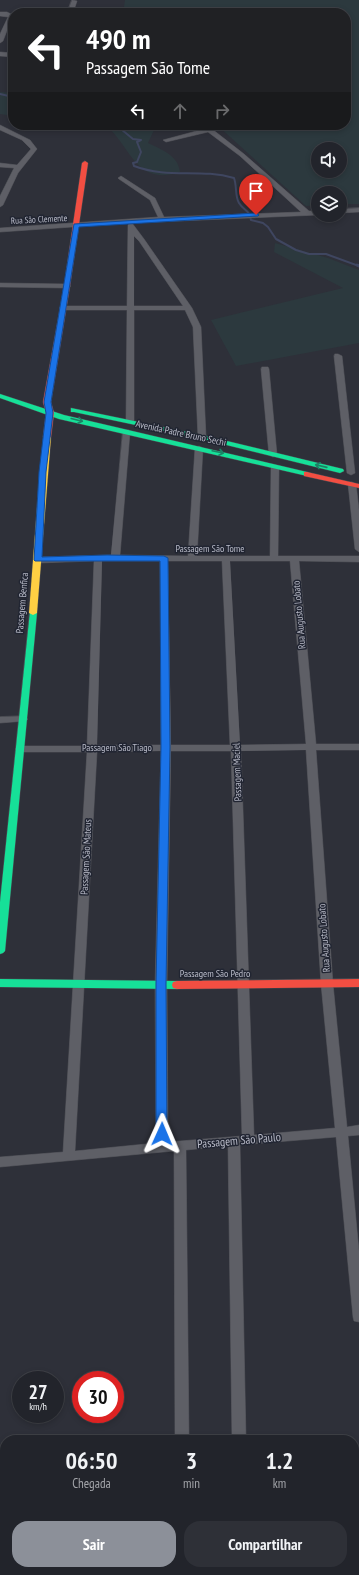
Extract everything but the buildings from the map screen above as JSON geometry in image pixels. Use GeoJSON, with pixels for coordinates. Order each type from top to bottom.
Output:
{"type":"FeatureCollection","features":[{"type":"Feature","properties":{"kind":"street"},"geometry":{"type":"LineString","coordinates":[[72,8],[74,1]]}},
{"type":"Feature","properties":{"kind":"street"},"geometry":{"type":"LineString","coordinates":[[0,42],[8,24]]}},
{"type":"Feature","properties":{"kind":"street"},"geometry":{"type":"LineString","coordinates":[[0,127],[7,132],[23,138],[33,146],[34,149],[31,156],[19,167],[2,193],[0,205]]}},
{"type":"Feature","properties":{"kind":"street"},"geometry":{"type":"LineString","coordinates":[[166,140],[210,130],[242,155],[307,213]]}},
{"type":"Feature","properties":{"kind":"street","name":"Passagem Benfica"},"geometry":{"type":"LineString","coordinates":[[0,951],[38,560],[43,472],[50,413],[47,402],[67,286],[85,163]]}},
{"type":"Feature","properties":{"kind":"street"},"geometry":{"type":"LineString","coordinates":[[0,165],[19,167]]}},
{"type":"Feature","properties":{"kind":"street"},"geometry":{"type":"LineString","coordinates":[[121,178],[153,199],[162,219]]}},
{"type":"Feature","properties":{"kind":"street"},"geometry":{"type":"LineString","coordinates":[[347,211],[359,210]]}},
{"type":"Feature","properties":{"kind":"street","name":"Rua São Clemente"},"geometry":{"type":"LineString","coordinates":[[0,230],[130,225],[162,219],[311,213]]}},
{"type":"Feature","properties":{"kind":"street"},"geometry":{"type":"LineString","coordinates":[[130,225],[142,240],[188,308],[197,327],[202,437]]}},
{"type":"Feature","properties":{"kind":"street"},"geometry":{"type":"LineString","coordinates":[[130,225],[130,421]]}},
{"type":"Feature","properties":{"kind":"street"},"geometry":{"type":"LineString","coordinates":[[0,285],[67,286]]}},
{"type":"Feature","properties":{"kind":"street"},"geometry":{"type":"LineString","coordinates":[[63,308],[188,308]]}},
{"type":"Feature","properties":{"kind":"street"},"geometry":{"type":"LineString","coordinates":[[338,356],[355,474]]}},
{"type":"Feature","properties":{"kind":"street"},"geometry":{"type":"LineString","coordinates":[[265,369],[273,455]]}},
{"type":"Feature","properties":{"kind":"street"},"geometry":{"type":"LineString","coordinates":[[0,388],[15,391]]}},
{"type":"Feature","properties":{"kind":"street","name":"Avenida Padre Bruno Sechi"},"geometry":{"type":"LineString","coordinates":[[0,396],[50,413],[356,485]]}},
{"type":"Feature","properties":{"kind":"street","name":"Avenida Padre Bruno Sechi"},"geometry":{"type":"LineString","coordinates":[[35,398],[63,407],[202,437],[355,474]]}},
{"type":"Feature","properties":{"kind":"street"},"geometry":{"type":"LineString","coordinates":[[115,558],[126,432]]}},
{"type":"Feature","properties":{"kind":"street"},"geometry":{"type":"LineString","coordinates":[[192,559],[199,448]]}},
{"type":"Feature","properties":{"kind":"street"},"geometry":{"type":"LineString","coordinates":[[274,559],[275,467]]}},
{"type":"Feature","properties":{"kind":"street"},"geometry":{"type":"LineString","coordinates":[[356,485],[359,549]]}},
{"type":"Feature","properties":{"kind":"street","name":"Passagem São Tome"},"geometry":{"type":"LineString","coordinates":[[38,560],[98,558],[359,559]]}},
{"type":"Feature","properties":{"kind":"street","name":"Passagem São Mateus"},"geometry":{"type":"LineString","coordinates":[[69,1156],[92,747],[98,558]]}},
{"type":"Feature","properties":{"kind":"street"},"geometry":{"type":"LineString","coordinates":[[162,1148],[161,984],[166,747],[164,558]]}},
{"type":"Feature","properties":{"kind":"street","name":"Passagem Maciel"},"geometry":{"type":"LineString","coordinates":[[226,559],[236,747],[245,984],[248,1139]]}},
{"type":"Feature","properties":{"kind":"street","name":"Rua Augusto Lobato"},"geometry":{"type":"LineString","coordinates":[[294,559],[311,747],[327,984],[359,1317]]}},
{"type":"Feature","properties":{"kind":"street"},"geometry":{"type":"LineString","coordinates":[[0,720],[22,718]]}},
{"type":"Feature","properties":{"kind":"street","name":"Passagem São Tiago"},"geometry":{"type":"LineString","coordinates":[[20,749],[92,747],[359,747]]}},
{"type":"Feature","properties":{"kind":"street","name":"Passagem São Pedro"},"geometry":{"type":"LineString","coordinates":[[0,983],[359,983]]}},
{"type":"Feature","properties":{"kind":"street","name":"Passagem São Paulo"},"geometry":{"type":"LineString","coordinates":[[0,1162],[359,1130]]}},
{"type":"Feature","properties":{"kind":"street"},"geometry":{"type":"LineString","coordinates":[[234,1140],[239,1435]]}},
{"type":"Feature","properties":{"kind":"street"},"geometry":{"type":"LineString","coordinates":[[180,1146],[182,1435]]}},
{"type":"Feature","properties":{"kind":"shaded area"},"geometry":{"type":"Polygon","coordinates":[[[125,0],[359,0],[359,204],[347,204],[347,186],[311,186],[311,206],[306,206],[222,130],[351,130],[351,8],[124,8],[125,0]]]}},
{"type":"Feature","properties":{"kind":"shaded area"},"geometry":{"type":"Polygon","coordinates":[[[0,92],[8,93],[8,115],[0,114],[0,92]]]}},
{"type":"Feature","properties":{"kind":"shaded area"},"geometry":{"type":"Polygon","coordinates":[[[110,130],[154,130],[148,143],[173,157],[179,166],[180,172],[165,175],[154,174],[144,170],[130,155],[110,130]]]}},
{"type":"Feature","properties":{"kind":"shaded area"},"geometry":{"type":"Polygon","coordinates":[[[275,243],[328,258],[359,270],[359,343],[236,366],[211,320],[343,288],[274,252],[275,243]]]}},
{"type":"Feature","properties":{"kind":"waterway"},"geometry":{"type":"LineString","coordinates":[[0,94],[8,96]]}},
{"type":"Feature","properties":{"kind":"waterway"},"geometry":{"type":"LineString","coordinates":[[122,130],[133,139],[141,140],[137,142],[141,152],[137,162],[133,163],[134,166],[159,172],[209,174],[234,178],[239,203],[248,212],[251,220],[263,223],[268,227],[276,239],[296,250],[309,254],[326,254],[359,266],[357,265]]}},
{"type":"Feature","properties":{"kind":"traffic: fast"},"geometry":{"type":"LineString","coordinates":[[0,396],[62,417],[307,474]]}},
{"type":"Feature","properties":{"kind":"traffic: fast"},"geometry":{"type":"LineString","coordinates":[[74,410],[202,437],[340,471]]}},
{"type":"Feature","properties":{"kind":"traffic: fast"},"geometry":{"type":"LineString","coordinates":[[0,951],[33,613]]}},
{"type":"Feature","properties":{"kind":"traffic: fast"},"geometry":{"type":"LineString","coordinates":[[0,983],[177,985]]}},
{"type":"Feature","properties":{"kind":"traffic: slow"},"geometry":{"type":"LineString","coordinates":[[33,613],[47,437]]}},
{"type":"Feature","properties":{"kind":"traffic: jam"},"geometry":{"type":"LineString","coordinates":[[47,437],[50,413],[47,402],[67,286],[85,163]]}},
{"type":"Feature","properties":{"kind":"traffic: jam"},"geometry":{"type":"LineString","coordinates":[[307,474],[359,486]]}},
{"type":"Feature","properties":{"kind":"traffic: jam"},"geometry":{"type":"LineString","coordinates":[[177,985],[359,983]]}},
{"type":"Feature","properties":{"kind":"route"},"geometry":{"type":"LineString","coordinates":[[162,1134],[161,984],[166,747],[164,558],[38,560],[43,472],[50,413],[47,402],[76,226],[162,219],[256,215]]}}]}
